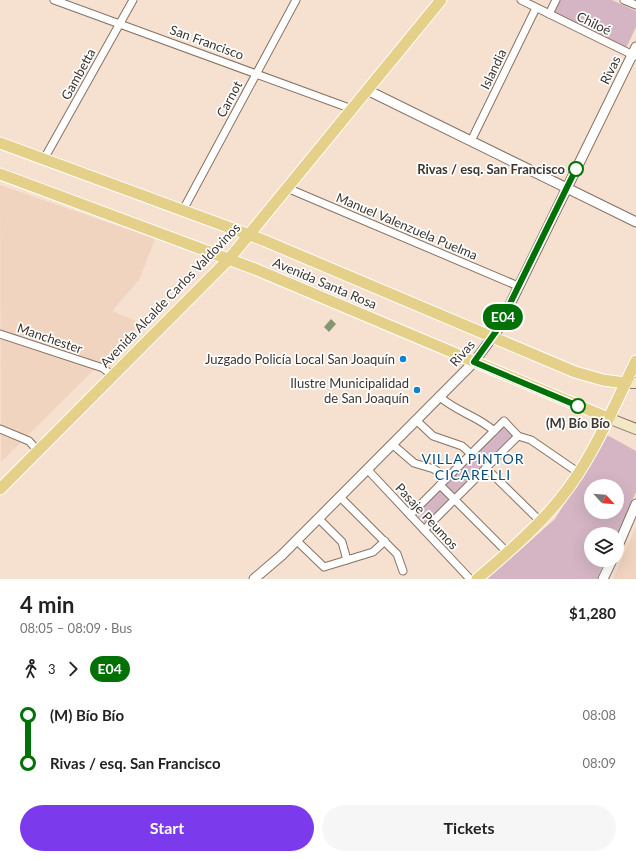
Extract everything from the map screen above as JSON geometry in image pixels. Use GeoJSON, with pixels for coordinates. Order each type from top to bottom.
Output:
{"type":"FeatureCollection","features":[{"type":"Feature","properties":{"kind":"main road","name":"Avenida Alcalde Carlos Valdovinos"},"geometry":{"type":"LineString","coordinates":[[0,488],[229,259],[442,0]]}},
{"type":"Feature","properties":{"kind":"main road","name":"Avenida Santa Rosa"},"geometry":{"type":"LineString","coordinates":[[0,143],[249,235],[575,372],[603,380],[630,383]]}},
{"type":"Feature","properties":{"kind":"main road","name":"Avenida Santa Rosa"},"geometry":{"type":"LineString","coordinates":[[0,174],[229,259],[636,429]]}},
{"type":"Feature","properties":{"kind":"main road"},"geometry":{"type":"LineString","coordinates":[[477,579],[540,521],[560,498],[578,473],[615,405],[630,383],[636,361]]}},
{"type":"Feature","properties":{"kind":"main road"},"geometry":{"type":"LineString","coordinates":[[603,380],[612,390],[616,399],[615,405]]}},
{"type":"Feature","properties":{"kind":"street","name":"San Francisco"},"geometry":{"type":"LineString","coordinates":[[54,0],[352,109]]}},
{"type":"Feature","properties":{"kind":"street","name":"Gambetta"},"geometry":{"type":"LineString","coordinates":[[44,159],[133,0]]}},
{"type":"Feature","properties":{"kind":"street","name":"Carnot"},"geometry":{"type":"LineString","coordinates":[[183,210],[296,0]]}},
{"type":"Feature","properties":{"kind":"street","name":"Chiloé"},"geometry":{"type":"LineString","coordinates":[[521,0],[635,53]]}},
{"type":"Feature","properties":{"kind":"street"},"geometry":{"type":"LineString","coordinates":[[549,14],[556,0]]}},
{"type":"Feature","properties":{"kind":"street"},"geometry":{"type":"LineString","coordinates":[[624,0],[636,6]]}},
{"type":"Feature","properties":{"kind":"street","name":"Islandia"},"geometry":{"type":"LineString","coordinates":[[471,141],[536,8]]}},
{"type":"Feature","properties":{"kind":"street","name":"Rivas"},"geometry":{"type":"LineString","coordinates":[[254,579],[282,555],[474,362],[492,338],[635,53]]}},
{"type":"Feature","properties":{"kind":"street"},"geometry":{"type":"LineString","coordinates":[[368,90],[636,222]]}},
{"type":"Feature","properties":{"kind":"street","name":"Manuel Valenzuela Puelma"},"geometry":{"type":"LineString","coordinates":[[287,188],[518,286]]}},
{"type":"Feature","properties":{"kind":"street","name":"Manchester"},"geometry":{"type":"LineString","coordinates":[[0,334],[103,368],[113,376]]}},
{"type":"Feature","properties":{"kind":"street"},"geometry":{"type":"LineString","coordinates":[[439,396],[455,409],[486,423],[494,431]]}},
{"type":"Feature","properties":{"kind":"street"},"geometry":{"type":"LineString","coordinates":[[416,420],[434,436],[462,446],[471,454]]}},
{"type":"Feature","properties":{"kind":"street"},"geometry":{"type":"LineString","coordinates":[[410,515],[504,421],[518,436],[531,440],[578,473]]}},
{"type":"Feature","properties":{"kind":"street"},"geometry":{"type":"LineString","coordinates":[[0,429],[29,441],[38,451]]}},
{"type":"Feature","properties":{"kind":"street"},"geometry":{"type":"LineString","coordinates":[[424,530],[518,436]]}},
{"type":"Feature","properties":{"kind":"street"},"geometry":{"type":"LineString","coordinates":[[392,444],[414,463],[434,469],[447,478]]}},
{"type":"Feature","properties":{"kind":"street"},"geometry":{"type":"LineString","coordinates":[[486,468],[540,521]]}},
{"type":"Feature","properties":{"kind":"street","name":"Pasaje Peumos"},"geometry":{"type":"LineString","coordinates":[[367,469],[470,579]]}},
{"type":"Feature","properties":{"kind":"street"},"geometry":{"type":"LineString","coordinates":[[440,485],[507,552]]}},
{"type":"Feature","properties":{"kind":"street"},"geometry":{"type":"LineString","coordinates":[[340,496],[397,554],[403,571]]}},
{"type":"Feature","properties":{"kind":"street"},"geometry":{"type":"LineString","coordinates":[[624,532],[636,504]]}},
{"type":"Feature","properties":{"kind":"street"},"geometry":{"type":"LineString","coordinates":[[318,518],[342,542],[348,560]]}},
{"type":"Feature","properties":{"kind":"street"},"geometry":{"type":"LineString","coordinates":[[296,540],[324,567],[373,552],[385,541]]}},
{"type":"Feature","properties":{"kind":"street"},"geometry":{"type":"LineString","coordinates":[[603,579],[609,567]]}},
{"type":"Feature","properties":{"kind":"shaded area"},"geometry":{"type":"Polygon","coordinates":[[[560,0],[612,0],[636,11],[636,27],[626,48],[554,12],[560,0]]]}},
{"type":"Feature","properties":{"kind":"shaded area"},"geometry":{"type":"Polygon","coordinates":[[[0,185],[155,239],[139,280],[112,311],[141,323],[1,462],[0,185]]]}},
{"type":"Feature","properties":{"kind":"shaded area"},"geometry":{"type":"Polygon","coordinates":[[[331,319],[336,324],[329,332],[324,327],[331,319]]]}},
{"type":"Feature","properties":{"kind":"shaded area"},"geometry":{"type":"Polygon","coordinates":[[[504,423],[516,435],[427,525],[414,512],[504,423]]]}},
{"type":"Feature","properties":{"kind":"shaded area"},"geometry":{"type":"Polygon","coordinates":[[[607,435],[636,451],[636,492],[624,519],[624,479],[584,479],[584,519],[624,519],[620,527],[584,527],[584,567],[602,567],[597,579],[487,579],[555,519],[607,435]]]}},
{"type":"Feature","properties":{"kind":"shaded area"},"geometry":{"type":"Polygon","coordinates":[[[636,526],[636,579],[613,579],[618,567],[624,567],[624,554],[636,526]]]}},
{"type":"Feature","properties":{"kind":"bus line","name":"E04"},"geometry":{"type":"LineString","coordinates":[[576,169],[497,330],[474,362],[578,406]]}},
{"type":"Feature","properties":{"kind":"place","name":"Rivas / esq. San Francisco"},"geometry":{"type":"Point","coordinates":[576,169]}},
{"type":"Feature","properties":{"kind":"place","name":"Juzgado Policía Local San Joaquín"},"geometry":{"type":"Point","coordinates":[403,359]}},
{"type":"Feature","properties":{"kind":"place","name":"Ilustre Municipalidad de San Joaquín"},"geometry":{"type":"Point","coordinates":[417,390]}},
{"type":"Feature","properties":{"kind":"place","name":"(M) Bío Bío"},"geometry":{"type":"Point","coordinates":[578,406]}},
{"type":"Feature","properties":{"kind":"district","name":"VILLA PINTOR CICARELLI"},"geometry":{"type":"Point","coordinates":[473,468]}}]}
